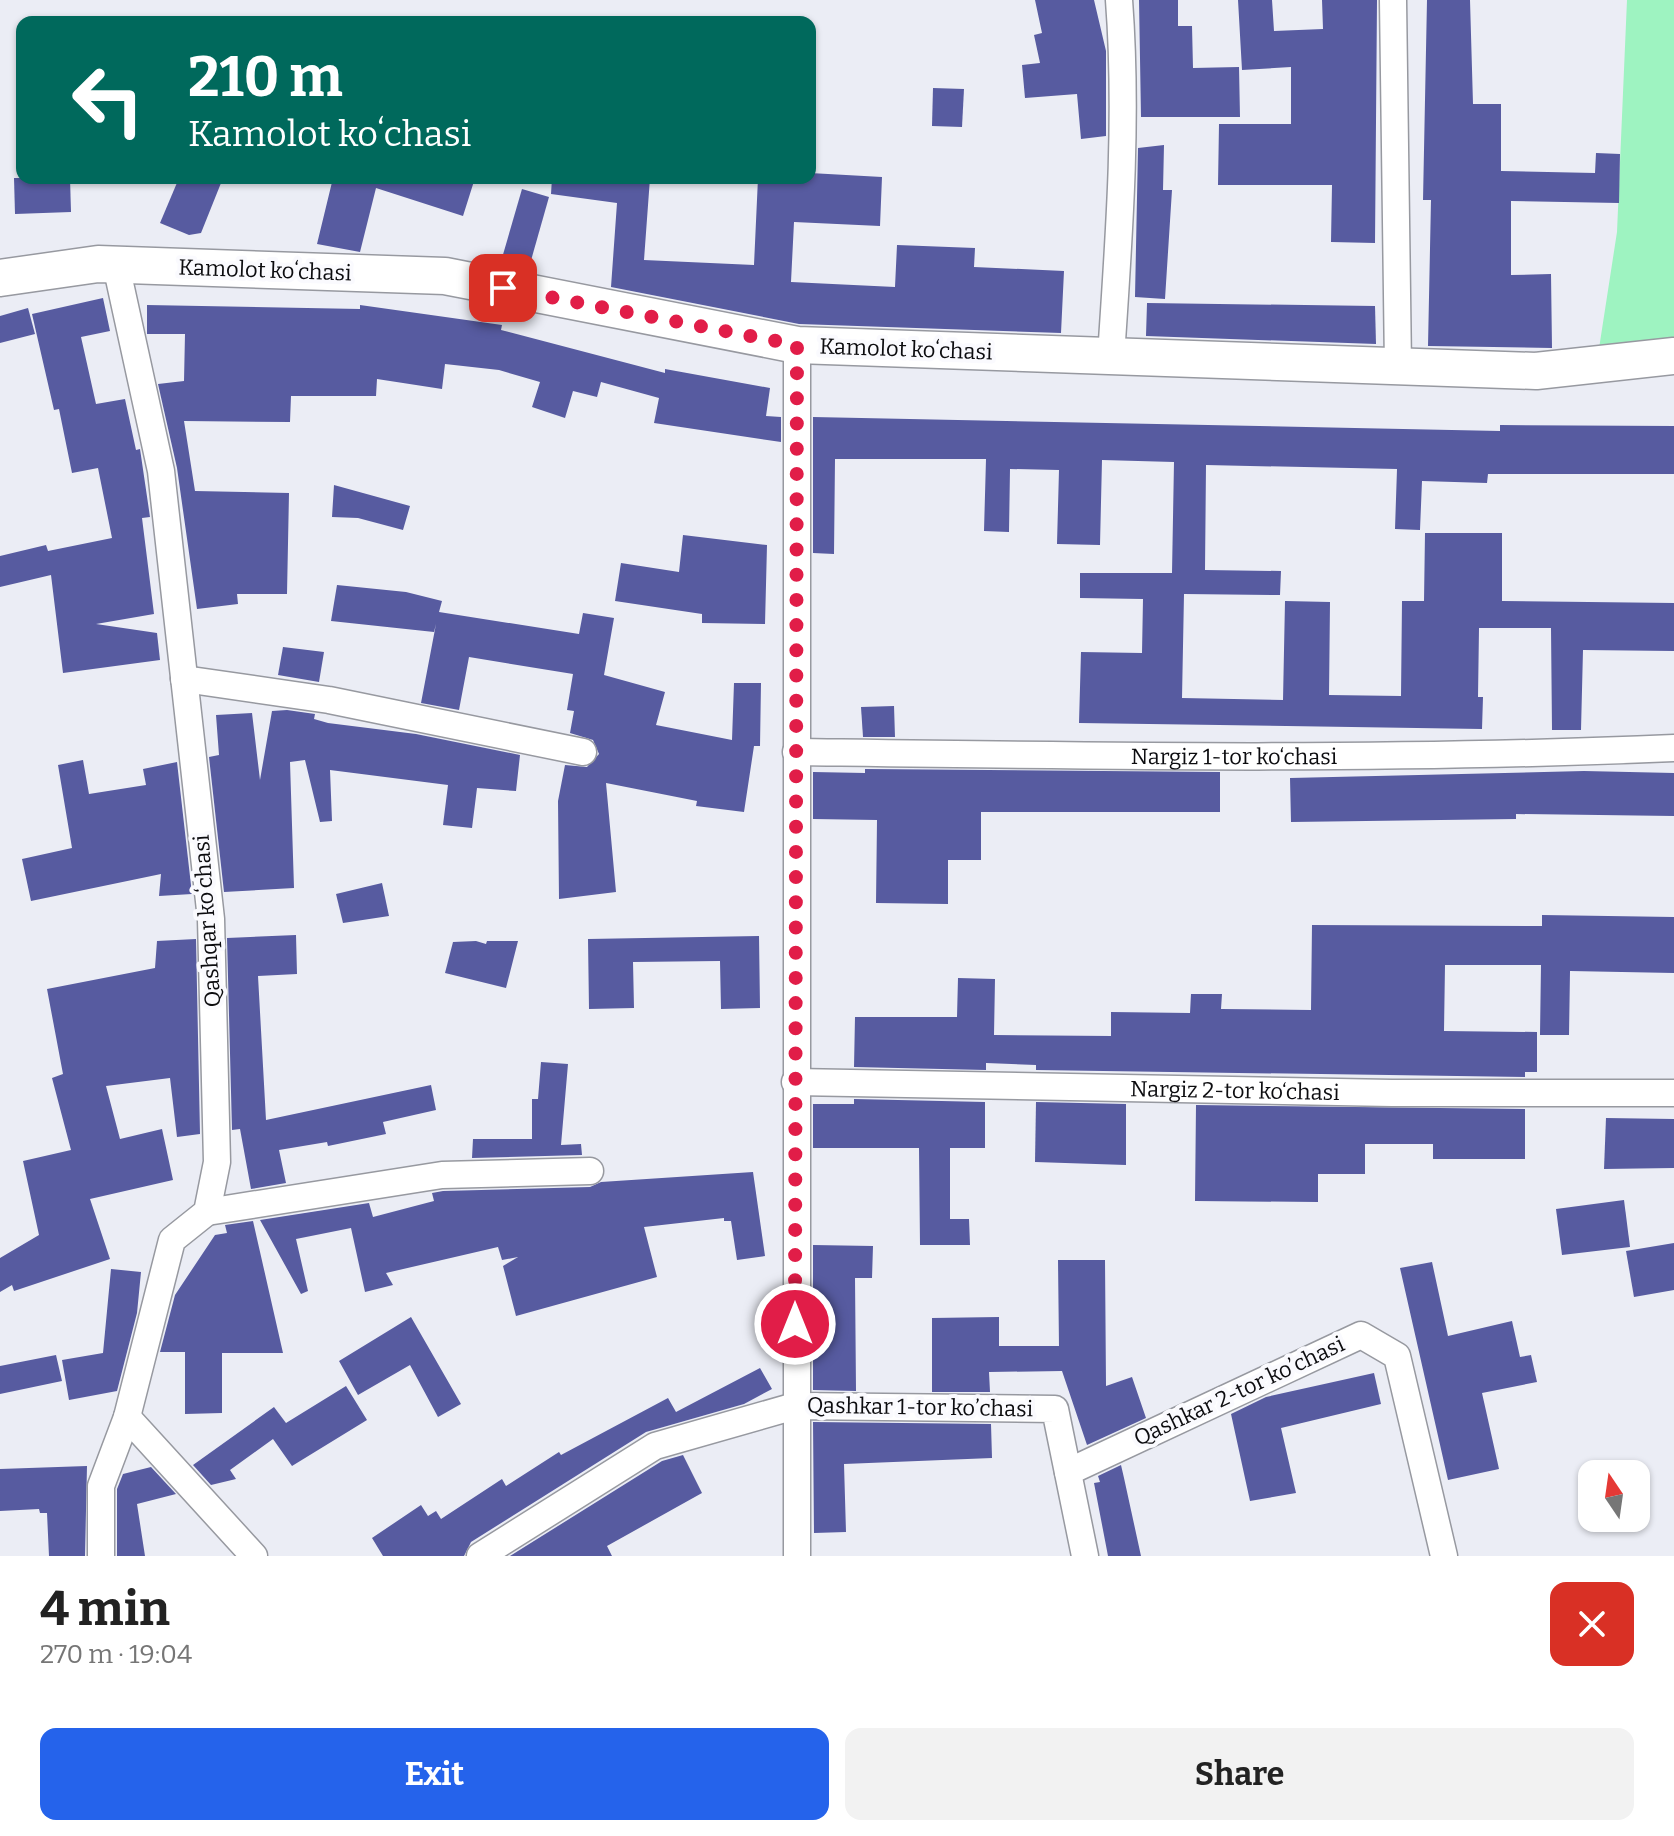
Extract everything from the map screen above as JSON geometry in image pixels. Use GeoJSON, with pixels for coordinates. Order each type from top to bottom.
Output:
{"type":"FeatureCollection","features":[{"type":"Feature","properties":{"kind":"street"},"geometry":{"type":"LineString","coordinates":[[1111,356],[1121,212],[1125,73],[1119,0]]}},
{"type":"Feature","properties":{"kind":"street"},"geometry":{"type":"LineString","coordinates":[[1393,0],[1398,367]]}},
{"type":"Feature","properties":{"kind":"street","name":"Kamolot koʻchasi"},"geometry":{"type":"LineString","coordinates":[[0,278],[116,265],[445,276],[797,345],[1536,371],[1674,356]]}},
{"type":"Feature","properties":{"kind":"street","name":"Qashqar koʻchasi"},"geometry":{"type":"LineString","coordinates":[[116,265],[161,471],[211,919],[217,1162],[207,1212]]}},
{"type":"Feature","properties":{"kind":"street"},"geometry":{"type":"LineString","coordinates":[[797,345],[797,1556]]}},
{"type":"Feature","properties":{"kind":"street"},"geometry":{"type":"LineString","coordinates":[[184,679],[329,700],[583,752]]}},
{"type":"Feature","properties":{"kind":"street","name":"Nargiz 1-tor ko‘chasi"},"geometry":{"type":"LineString","coordinates":[[796,752],[1503,755],[1674,748]]}},
{"type":"Feature","properties":{"kind":"street","name":"Nargiz 2-tor ko‘chasi"},"geometry":{"type":"LineString","coordinates":[[795,1082],[1392,1093],[1674,1093]]}},
{"type":"Feature","properties":{"kind":"street"},"geometry":{"type":"LineString","coordinates":[[101,1556],[101,1486],[127,1417],[172,1240],[207,1212],[442,1175],[590,1171]]}},
{"type":"Feature","properties":{"kind":"street","name":"Qashkar 2-tor koʼchasi"},"geometry":{"type":"LineString","coordinates":[[1068,1472],[1361,1335],[1397,1356],[1444,1556]]}},
{"type":"Feature","properties":{"kind":"street","name":"Qashkar 1-tor koʼchasi"},"geometry":{"type":"LineString","coordinates":[[480,1556],[655,1446],[795,1406],[1055,1409],[1085,1556]]}},
{"type":"Feature","properties":{"kind":"street"},"geometry":{"type":"LineString","coordinates":[[127,1417],[254,1556]]}},
{"type":"Feature","properties":{"kind":"green space"},"geometry":{"type":"Polygon","coordinates":[[[1627,0],[1674,0],[1674,339],[1598,355],[1617,232],[1627,0]]]}},
{"type":"Feature","properties":{"kind":"building"},"geometry":{"type":"Polygon","coordinates":[[[1035,0],[1094,0],[1106,51],[1106,136],[1081,139],[1077,94],[1025,98],[1022,65],[1040,63],[1034,35],[1042,33],[1035,0]]]}},
{"type":"Feature","properties":{"kind":"building"},"geometry":{"type":"Polygon","coordinates":[[[1139,0],[1178,0],[1178,26],[1192,26],[1193,68],[1239,67],[1240,117],[1141,117],[1139,0]]]}},
{"type":"Feature","properties":{"kind":"building"},"geometry":{"type":"Polygon","coordinates":[[[1238,0],[1272,0],[1274,31],[1323,29],[1322,0],[1377,0],[1375,243],[1331,242],[1332,185],[1218,185],[1219,124],[1291,124],[1291,67],[1242,70],[1238,0]]]}},
{"type":"Feature","properties":{"kind":"building"},"geometry":{"type":"Polygon","coordinates":[[[1427,0],[1470,0],[1473,104],[1501,104],[1501,171],[1595,173],[1596,153],[1620,154],[1619,203],[1511,201],[1511,275],[1551,274],[1552,348],[1428,346],[1431,200],[1423,200],[1427,0]]]}},
{"type":"Feature","properties":{"kind":"building"},"geometry":{"type":"Polygon","coordinates":[[[933,88],[964,89],[962,127],[932,126],[933,88]]]}},
{"type":"Feature","properties":{"kind":"building"},"geometry":{"type":"Polygon","coordinates":[[[1164,145],[1163,190],[1172,190],[1165,299],[1135,297],[1138,148],[1164,145]]]}},
{"type":"Feature","properties":{"kind":"building"},"geometry":{"type":"Polygon","coordinates":[[[816,173],[882,177],[880,226],[794,222],[791,282],[895,287],[897,245],[975,248],[974,267],[1064,271],[1061,333],[799,324],[611,287],[617,203],[551,194],[552,184],[650,184],[644,260],[754,265],[758,184],[816,184],[816,173]]]}},
{"type":"Feature","properties":{"kind":"building"},"geometry":{"type":"Polygon","coordinates":[[[14,178],[16,184],[70,184],[71,212],[15,214],[14,178]]]}},
{"type":"Feature","properties":{"kind":"building"},"geometry":{"type":"Polygon","coordinates":[[[176,184],[221,184],[201,233],[189,235],[160,223],[176,184]]]}},
{"type":"Feature","properties":{"kind":"building"},"geometry":{"type":"Polygon","coordinates":[[[332,184],[473,184],[463,216],[376,188],[360,252],[317,244],[332,184]]]}},
{"type":"Feature","properties":{"kind":"building"},"geometry":{"type":"Polygon","coordinates":[[[522,189],[549,197],[528,271],[500,265],[522,189]]]}},
{"type":"Feature","properties":{"kind":"building"},"geometry":{"type":"Polygon","coordinates":[[[103,298],[110,331],[81,337],[96,404],[125,399],[136,450],[140,449],[150,517],[142,518],[154,614],[96,624],[157,633],[160,660],[63,673],[51,575],[0,587],[0,556],[46,545],[48,551],[112,538],[98,468],[72,473],[59,409],[54,410],[32,314],[103,298]]]}},
{"type":"Feature","properties":{"kind":"building"},"geometry":{"type":"Polygon","coordinates":[[[1147,303],[1375,306],[1376,344],[1146,336],[1147,303]]]}},
{"type":"Feature","properties":{"kind":"building"},"geometry":{"type":"Polygon","coordinates":[[[147,305],[360,309],[360,305],[502,325],[501,330],[665,373],[665,369],[770,388],[766,416],[781,417],[781,442],[654,423],[659,398],[601,382],[597,397],[573,391],[565,418],[532,407],[540,382],[499,370],[445,364],[442,389],[377,379],[376,396],[291,396],[290,422],[184,421],[195,491],[289,493],[287,594],[237,594],[238,604],[197,609],[177,468],[158,384],[184,381],[185,334],[147,334],[147,305]]]}},
{"type":"Feature","properties":{"kind":"building"},"geometry":{"type":"Polygon","coordinates":[[[28,308],[35,334],[0,343],[0,316],[28,308]]]}},
{"type":"Feature","properties":{"kind":"building"},"geometry":{"type":"Polygon","coordinates":[[[813,417],[1500,431],[1500,425],[1674,426],[1674,474],[1488,474],[1487,483],[1422,481],[1420,530],[1395,529],[1397,469],[1206,465],[1205,570],[1281,571],[1280,595],[1184,594],[1182,698],[1283,700],[1285,601],[1330,602],[1329,695],[1401,696],[1402,601],[1424,601],[1425,533],[1502,533],[1502,601],[1674,603],[1674,651],[1583,650],[1581,730],[1552,730],[1551,628],[1479,628],[1478,697],[1483,697],[1482,729],[1079,723],[1081,652],[1142,653],[1143,599],[1080,598],[1080,573],[1172,573],[1174,462],[1102,460],[1100,545],[1057,544],[1059,470],[1010,469],[1009,532],[984,531],[986,459],[835,459],[834,554],[813,553],[813,417]]]}},
{"type":"Feature","properties":{"kind":"building"},"geometry":{"type":"Polygon","coordinates":[[[334,485],[410,506],[403,530],[358,518],[332,517],[334,485]]]}},
{"type":"Feature","properties":{"kind":"building"},"geometry":{"type":"Polygon","coordinates":[[[683,535],[767,545],[765,624],[702,623],[702,614],[615,601],[621,563],[679,572],[683,535]]]}},
{"type":"Feature","properties":{"kind":"building"},"geometry":{"type":"Polygon","coordinates":[[[337,585],[406,592],[442,601],[439,612],[579,634],[583,613],[614,618],[604,675],[665,692],[656,725],[732,740],[734,683],[761,683],[760,746],[754,746],[744,812],[696,806],[697,801],[606,783],[616,892],[559,899],[558,801],[565,765],[587,767],[599,754],[593,740],[570,733],[574,711],[567,710],[573,674],[469,657],[459,710],[421,703],[436,624],[434,632],[331,621],[337,585]]]}},
{"type":"Feature","properties":{"kind":"building"},"geometry":{"type":"Polygon","coordinates":[[[283,647],[324,652],[319,682],[278,675],[283,647]]]}},
{"type":"Feature","properties":{"kind":"building"},"geometry":{"type":"Polygon","coordinates":[[[894,706],[895,737],[863,737],[861,707],[894,706]]]}},
{"type":"Feature","properties":{"kind":"building"},"geometry":{"type":"Polygon","coordinates":[[[272,711],[315,714],[314,719],[328,723],[416,734],[520,755],[516,791],[477,788],[472,828],[443,825],[448,785],[330,770],[332,821],[320,822],[305,760],[290,762],[294,888],[224,892],[209,757],[219,755],[216,715],[252,713],[260,780],[272,711]]]}},
{"type":"Feature","properties":{"kind":"building"},"geometry":{"type":"Polygon","coordinates":[[[83,760],[89,794],[146,785],[143,769],[177,762],[192,894],[159,896],[161,874],[31,901],[22,859],[72,848],[58,765],[83,760]]]}},
{"type":"Feature","properties":{"kind":"building"},"geometry":{"type":"Polygon","coordinates":[[[865,769],[1220,772],[1220,812],[981,812],[981,860],[948,860],[948,904],[876,903],[877,820],[813,819],[813,772],[865,773],[865,769]]]}},
{"type":"Feature","properties":{"kind":"building"},"geometry":{"type":"Polygon","coordinates":[[[1584,771],[1674,773],[1674,816],[1516,814],[1516,819],[1291,822],[1290,778],[1584,771]]]}},
{"type":"Feature","properties":{"kind":"building"},"geometry":{"type":"Polygon","coordinates":[[[382,883],[389,916],[343,923],[336,894],[382,883]]]}},
{"type":"Feature","properties":{"kind":"building"},"geometry":{"type":"Polygon","coordinates":[[[1542,915],[1674,917],[1674,973],[1570,971],[1569,1035],[1540,1035],[1541,965],[1445,965],[1444,1031],[1537,1032],[1537,1072],[1525,1072],[1525,1077],[1036,1070],[1036,1065],[986,1063],[986,1070],[854,1067],[855,1017],[957,1017],[958,978],[995,979],[994,1035],[1111,1036],[1111,1012],[1190,1013],[1191,994],[1222,994],[1221,1009],[1311,1010],[1312,925],[1542,926],[1542,915]]]}},
{"type":"Feature","properties":{"kind":"building"},"geometry":{"type":"Polygon","coordinates":[[[296,935],[297,974],[258,976],[266,1120],[431,1085],[436,1110],[383,1122],[386,1134],[328,1146],[327,1142],[279,1150],[286,1183],[251,1189],[240,1129],[232,1130],[227,938],[296,935]]]}},
{"type":"Feature","properties":{"kind":"building"},"geometry":{"type":"Polygon","coordinates":[[[759,936],[760,1008],[721,1009],[720,961],[633,962],[634,1008],[589,1009],[588,939],[759,936]]]}},
{"type":"Feature","properties":{"kind":"building"},"geometry":{"type":"Polygon","coordinates":[[[196,939],[200,1134],[177,1137],[170,1078],[106,1086],[120,1139],[162,1129],[173,1180],[90,1199],[110,1259],[14,1291],[12,1285],[0,1292],[0,1258],[39,1235],[23,1161],[71,1150],[52,1078],[63,1074],[47,989],[155,968],[157,941],[196,939]]]}},
{"type":"Feature","properties":{"kind":"building"},"geometry":{"type":"Polygon","coordinates":[[[487,941],[518,941],[506,988],[445,973],[453,942],[486,944],[487,941]]]}},
{"type":"Feature","properties":{"kind":"building"},"geometry":{"type":"Polygon","coordinates":[[[541,1062],[568,1064],[561,1145],[581,1144],[582,1155],[472,1158],[473,1139],[532,1139],[532,1099],[538,1099],[541,1062]]]}},
{"type":"Feature","properties":{"kind":"building"},"geometry":{"type":"Polygon","coordinates":[[[854,1099],[985,1102],[985,1148],[950,1148],[950,1219],[969,1219],[970,1245],[920,1245],[919,1148],[813,1148],[813,1104],[854,1104],[854,1099]]]}},
{"type":"Feature","properties":{"kind":"building"},"geometry":{"type":"Polygon","coordinates":[[[1036,1102],[1126,1104],[1126,1165],[1035,1162],[1036,1102]]]}},
{"type":"Feature","properties":{"kind":"building"},"geometry":{"type":"Polygon","coordinates":[[[1196,1105],[1525,1109],[1525,1159],[1433,1159],[1433,1144],[1365,1144],[1365,1174],[1318,1174],[1318,1202],[1195,1201],[1196,1105]]]}},
{"type":"Feature","properties":{"kind":"building"},"geometry":{"type":"Polygon","coordinates":[[[1606,1118],[1674,1119],[1674,1168],[1604,1169],[1606,1118]]]}},
{"type":"Feature","properties":{"kind":"building"},"geometry":{"type":"Polygon","coordinates":[[[753,1172],[765,1256],[737,1260],[731,1221],[724,1221],[724,1218],[644,1227],[657,1277],[516,1316],[503,1266],[518,1257],[502,1260],[498,1247],[386,1273],[393,1285],[365,1292],[351,1228],[296,1239],[308,1291],[301,1294],[260,1220],[369,1203],[373,1217],[434,1201],[432,1193],[443,1191],[590,1187],[601,1182],[753,1172]]]}},
{"type":"Feature","properties":{"kind":"building"},"geometry":{"type":"Polygon","coordinates":[[[1624,1200],[1630,1247],[1562,1255],[1556,1209],[1624,1200]]]}},
{"type":"Feature","properties":{"kind":"building"},"geometry":{"type":"Polygon","coordinates":[[[253,1221],[283,1353],[222,1353],[222,1413],[185,1414],[185,1352],[160,1352],[175,1295],[215,1235],[227,1233],[225,1225],[253,1221]]]}},
{"type":"Feature","properties":{"kind":"building"},"geometry":{"type":"Polygon","coordinates":[[[1674,1243],[1674,1290],[1634,1297],[1626,1251],[1674,1243]]]}},
{"type":"Feature","properties":{"kind":"building"},"geometry":{"type":"Polygon","coordinates":[[[813,1245],[873,1246],[872,1278],[855,1278],[856,1391],[813,1390],[813,1245]]]}},
{"type":"Feature","properties":{"kind":"building"},"geometry":{"type":"Polygon","coordinates":[[[1058,1260],[1105,1260],[1106,1386],[1132,1377],[1146,1418],[1087,1445],[1062,1371],[989,1372],[990,1392],[932,1392],[932,1318],[999,1317],[999,1346],[1059,1346],[1058,1260]]]}},
{"type":"Feature","properties":{"kind":"building"},"geometry":{"type":"Polygon","coordinates":[[[1432,1262],[1448,1336],[1512,1321],[1520,1357],[1531,1355],[1537,1382],[1482,1393],[1499,1469],[1448,1480],[1400,1268],[1432,1262]]]}},
{"type":"Feature","properties":{"kind":"building"},"geometry":{"type":"Polygon","coordinates":[[[111,1269],[141,1272],[137,1313],[117,1391],[69,1400],[62,1360],[103,1353],[111,1269]]]}},
{"type":"Feature","properties":{"kind":"building"},"geometry":{"type":"Polygon","coordinates":[[[411,1317],[461,1404],[438,1417],[410,1365],[358,1395],[339,1361],[411,1317]]]}},
{"type":"Feature","properties":{"kind":"building"},"geometry":{"type":"Polygon","coordinates":[[[56,1355],[62,1381],[0,1394],[0,1366],[56,1355]]]}},
{"type":"Feature","properties":{"kind":"building"},"geometry":{"type":"Polygon","coordinates":[[[760,1368],[772,1389],[744,1404],[646,1432],[471,1542],[464,1556],[383,1556],[372,1538],[421,1505],[428,1516],[436,1511],[441,1519],[502,1479],[506,1486],[559,1452],[561,1455],[668,1398],[676,1412],[760,1368]]]}},
{"type":"Feature","properties":{"kind":"building"},"geometry":{"type":"Polygon","coordinates":[[[1374,1373],[1381,1404],[1281,1428],[1296,1493],[1250,1501],[1231,1414],[1266,1397],[1374,1373]]]}},
{"type":"Feature","properties":{"kind":"building"},"geometry":{"type":"Polygon","coordinates":[[[346,1386],[367,1420],[292,1466],[273,1439],[230,1470],[236,1479],[211,1485],[193,1465],[274,1407],[286,1423],[346,1386]]]}},
{"type":"Feature","properties":{"kind":"building"},"geometry":{"type":"Polygon","coordinates":[[[813,1422],[991,1424],[992,1458],[844,1464],[846,1532],[814,1533],[813,1422]]]}},
{"type":"Feature","properties":{"kind":"building"},"geometry":{"type":"Polygon","coordinates":[[[683,1455],[702,1493],[607,1546],[612,1556],[510,1556],[662,1461],[683,1455]]]}},
{"type":"Feature","properties":{"kind":"building"},"geometry":{"type":"Polygon","coordinates":[[[1121,1465],[1141,1556],[1108,1556],[1094,1483],[1100,1482],[1098,1476],[1121,1465]]]}},
{"type":"Feature","properties":{"kind":"building"},"geometry":{"type":"Polygon","coordinates":[[[87,1466],[85,1556],[49,1556],[47,1513],[40,1513],[39,1509],[0,1511],[0,1469],[87,1466]]]}},
{"type":"Feature","properties":{"kind":"building"},"geometry":{"type":"Polygon","coordinates":[[[151,1467],[176,1494],[137,1504],[145,1556],[117,1556],[117,1489],[123,1474],[151,1467]]]}},
{"type":"Feature","properties":{"kind":"route"},"geometry":{"type":"LineString","coordinates":[[503,288],[797,345],[795,1324]]}}]}
